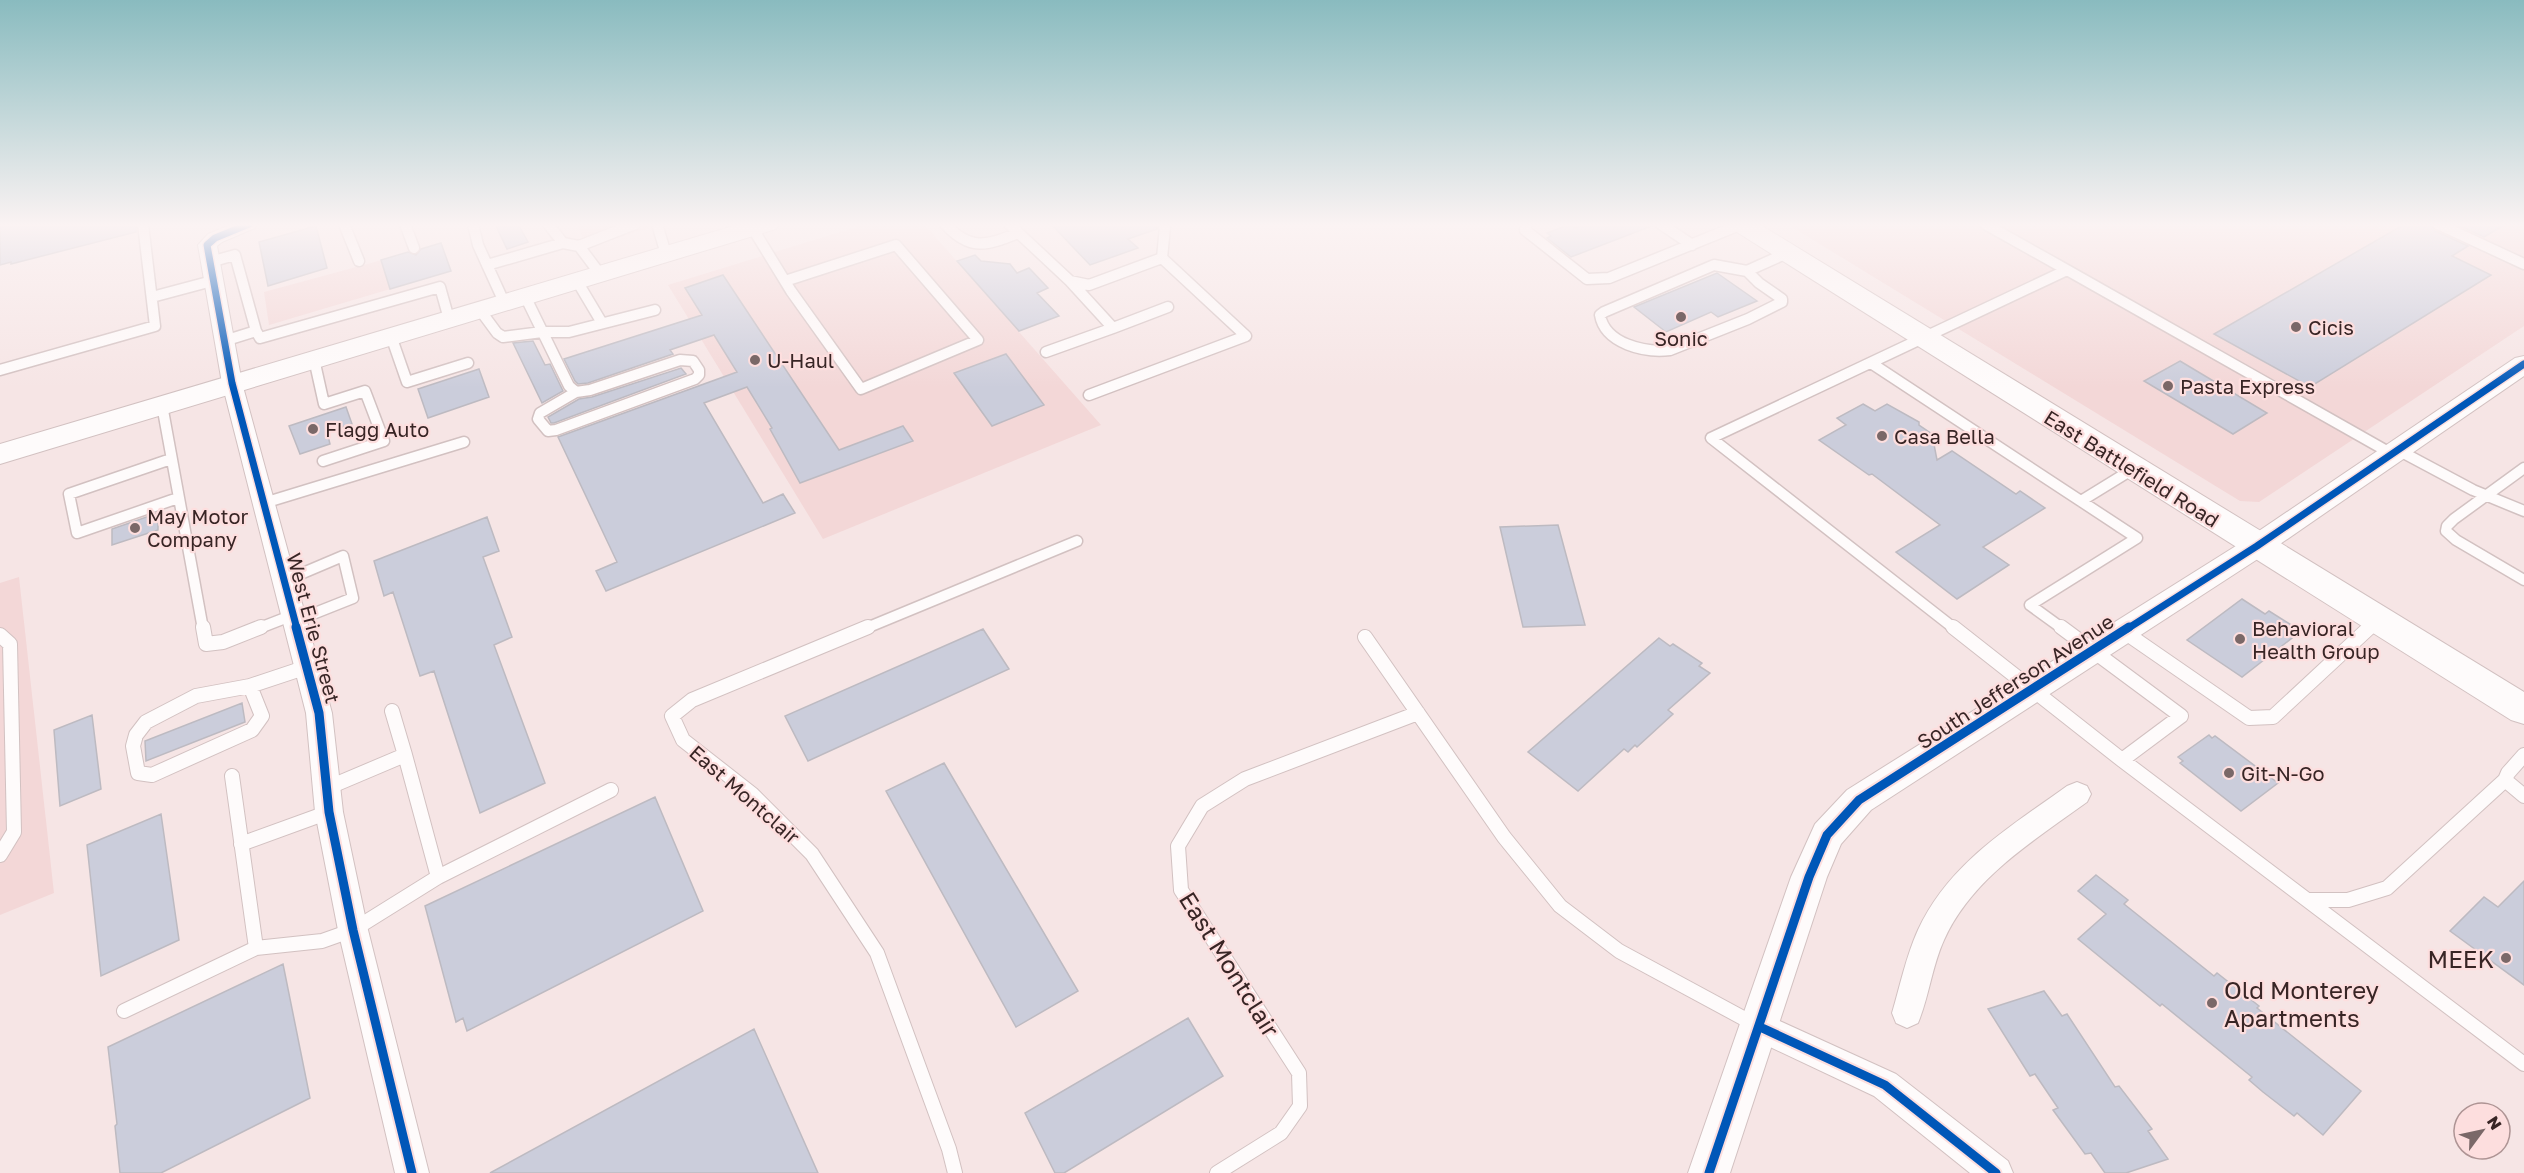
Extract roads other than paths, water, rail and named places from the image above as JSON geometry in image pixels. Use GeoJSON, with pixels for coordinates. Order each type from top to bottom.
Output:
{"type":"FeatureCollection","features":[{"type":"Feature","properties":{"kind":"main road"},"geometry":{"type":"LineString","coordinates":[[0,454],[583,279]]}},
{"type":"Feature","properties":{"kind":"main road","name":"East Battlefield Road"},"geometry":{"type":"LineString","coordinates":[[1828,279],[2524,710]]}},
{"type":"Feature","properties":{"kind":"street","name":"West Erie Street"},"geometry":{"type":"LineString","coordinates":[[212,279],[232,383],[319,713],[327,800],[353,930],[412,1173]]}},
{"type":"Feature","properties":{"kind":"street","name":"South Jefferson Avenue"},"geometry":{"type":"LineString","coordinates":[[1709,1173],[1809,877],[1827,835],[1860,800],[2257,546],[2524,364]]}},
{"type":"Feature","properties":{"kind":"street"},"geometry":{"type":"LineString","coordinates":[[1907,1013],[1930,936],[1958,891],[1988,859],[2077,794]]}},
{"type":"Feature","properties":{"kind":"street"},"geometry":{"type":"LineString","coordinates":[[1760,1027],[1885,1085],[1996,1173]]}},
{"type":"Feature","properties":{"kind":"lane"},"geometry":{"type":"LineString","coordinates":[[0,370],[155,326],[150,279]]}},
{"type":"Feature","properties":{"kind":"lane"},"geometry":{"type":"LineString","coordinates":[[152,297],[195,279]]}},
{"type":"Feature","properties":{"kind":"lane"},"geometry":{"type":"LineString","coordinates":[[242,279],[260,338],[440,287],[449,319]]}},
{"type":"Feature","properties":{"kind":"lane"},"geometry":{"type":"LineString","coordinates":[[493,279],[503,303],[542,332],[569,386],[576,392],[590,390],[688,359],[693,361],[699,370],[699,375],[695,379],[578,422],[556,430],[548,431],[543,427],[538,419],[540,413],[576,392]]}},
{"type":"Feature","properties":{"kind":"lane"},"geometry":{"type":"LineString","coordinates":[[589,279],[602,323]]}},
{"type":"Feature","properties":{"kind":"lane"},"geometry":{"type":"LineString","coordinates":[[792,279],[785,281],[861,390],[978,340],[925,279]]}},
{"type":"Feature","properties":{"kind":"lane"},"geometry":{"type":"LineString","coordinates":[[1068,279],[1113,328]]}},
{"type":"Feature","properties":{"kind":"lane"},"geometry":{"type":"LineString","coordinates":[[1070,281],[1089,285],[1106,279]]}},
{"type":"Feature","properties":{"kind":"lane"},"geometry":{"type":"LineString","coordinates":[[1089,395],[1246,336],[1184,279]]}},
{"type":"Feature","properties":{"kind":"lane"},"geometry":{"type":"LineString","coordinates":[[1682,279],[1604,312],[1600,315],[1599,320],[1604,327],[1631,346],[1665,351],[1748,319],[1782,302],[1782,299],[1755,279]]}},
{"type":"Feature","properties":{"kind":"lane"},"geometry":{"type":"LineString","coordinates":[[2049,279],[1711,438],[2031,690],[2524,1064]]}},
{"type":"Feature","properties":{"kind":"lane"},"geometry":{"type":"LineString","coordinates":[[2083,279],[2395,452],[2524,511]]}},
{"type":"Feature","properties":{"kind":"lane"},"geometry":{"type":"LineString","coordinates":[[503,303],[497,333],[503,337],[542,332],[569,332],[655,309]]}},
{"type":"Feature","properties":{"kind":"lane"},"geometry":{"type":"LineString","coordinates":[[1046,352],[1168,307]]}},
{"type":"Feature","properties":{"kind":"lane"},"geometry":{"type":"LineString","coordinates":[[224,341],[256,331]]}},
{"type":"Feature","properties":{"kind":"lane"},"geometry":{"type":"LineString","coordinates":[[391,336],[407,382],[468,363]]}},
{"type":"Feature","properties":{"kind":"lane"},"geometry":{"type":"LineString","coordinates":[[314,359],[324,404],[365,391],[384,441],[323,461]]}},
{"type":"Feature","properties":{"kind":"lane"},"geometry":{"type":"LineString","coordinates":[[1871,363],[2137,538],[2030,604],[2181,716],[2122,760]]}},
{"type":"Feature","properties":{"kind":"lane"},"geometry":{"type":"LineString","coordinates":[[162,405],[206,644],[223,642],[352,598],[344,556],[284,581]]}},
{"type":"Feature","properties":{"kind":"lane"},"geometry":{"type":"LineString","coordinates":[[264,503],[464,442]]}},
{"type":"Feature","properties":{"kind":"lane"},"geometry":{"type":"LineString","coordinates":[[171,459],[69,494],[77,533],[178,498]]}},
{"type":"Feature","properties":{"kind":"lane"},"geometry":{"type":"LineString","coordinates":[[2524,468],[2446,526],[2446,531],[2456,540],[2524,580]]}},
{"type":"Feature","properties":{"kind":"lane"},"geometry":{"type":"LineString","coordinates":[[2081,501],[2133,469]]}},
{"type":"Feature","properties":{"kind":"lane","name":"East Montclair"},"geometry":{"type":"LineString","coordinates":[[955,1173],[877,953],[812,854],[752,794],[684,740],[672,716],[692,700],[1077,541]]}},
{"type":"Feature","properties":{"kind":"lane"},"geometry":{"type":"LineString","coordinates":[[2123,631],[2249,718],[2273,717],[2378,620]]}},
{"type":"Feature","properties":{"kind":"lane"},"geometry":{"type":"LineString","coordinates":[[0,635],[10,644],[14,832],[0,855]]}},
{"type":"Feature","properties":{"kind":"lane"},"geometry":{"type":"LineString","coordinates":[[1365,637],[1504,837],[1560,906],[1619,951],[1760,1027]]}},
{"type":"Feature","properties":{"kind":"lane"},"geometry":{"type":"LineString","coordinates":[[250,686],[261,716],[252,730],[152,775],[138,773],[134,746],[136,735],[147,722],[196,696],[250,686],[307,667]]}},
{"type":"Feature","properties":{"kind":"lane"},"geometry":{"type":"LineString","coordinates":[[392,711],[438,877]]}},
{"type":"Feature","properties":{"kind":"lane","name":"East Montclair"},"geometry":{"type":"LineString","coordinates":[[1217,1173],[1281,1133],[1300,1106],[1299,1073],[1181,890],[1178,846],[1202,806],[1245,779],[1418,713]]}},
{"type":"Feature","properties":{"kind":"lane"},"geometry":{"type":"LineString","coordinates":[[241,844],[327,800],[405,755]]}},
{"type":"Feature","properties":{"kind":"lane"},"geometry":{"type":"LineString","coordinates":[[2307,900],[2342,902],[2363,898],[2387,888],[2505,780],[2508,773],[2524,755]]}},
{"type":"Feature","properties":{"kind":"lane"},"geometry":{"type":"LineString","coordinates":[[232,776],[256,948]]}},
{"type":"Feature","properties":{"kind":"lane"},"geometry":{"type":"LineString","coordinates":[[2505,780],[2512,789],[2524,796]]}},
{"type":"Feature","properties":{"kind":"lane"},"geometry":{"type":"LineString","coordinates":[[124,1011],[256,948],[322,941],[353,930],[438,877],[611,790]]}},
{"type":"Feature","properties":{"kind":"place","name":"Sonic"},"geometry":{"type":"Point","coordinates":[1681,317]}},
{"type":"Feature","properties":{"kind":"place","name":"Cicis"},"geometry":{"type":"Point","coordinates":[2296,327]}},
{"type":"Feature","properties":{"kind":"place","name":"U-Haul"},"geometry":{"type":"Point","coordinates":[755,360]}},
{"type":"Feature","properties":{"kind":"place","name":"Pasta Express"},"geometry":{"type":"Point","coordinates":[2168,386]}},
{"type":"Feature","properties":{"kind":"place","name":"Flagg Auto"},"geometry":{"type":"Point","coordinates":[313,429]}},
{"type":"Feature","properties":{"kind":"place","name":"Casa Bella"},"geometry":{"type":"Point","coordinates":[1882,436]}},
{"type":"Feature","properties":{"kind":"place","name":"May Motor Company"},"geometry":{"type":"Point","coordinates":[135,528]}},
{"type":"Feature","properties":{"kind":"place","name":"Behavioral Health Group"},"geometry":{"type":"Point","coordinates":[2240,639]}},
{"type":"Feature","properties":{"kind":"place","name":"Git-N-Go"},"geometry":{"type":"Point","coordinates":[2229,773]}},
{"type":"Feature","properties":{"kind":"place","name":"MEEK"},"geometry":{"type":"Point","coordinates":[2506,958]}},
{"type":"Feature","properties":{"kind":"place","name":"Old Monterey Apartments"},"geometry":{"type":"Point","coordinates":[2212,1003]}}]}
